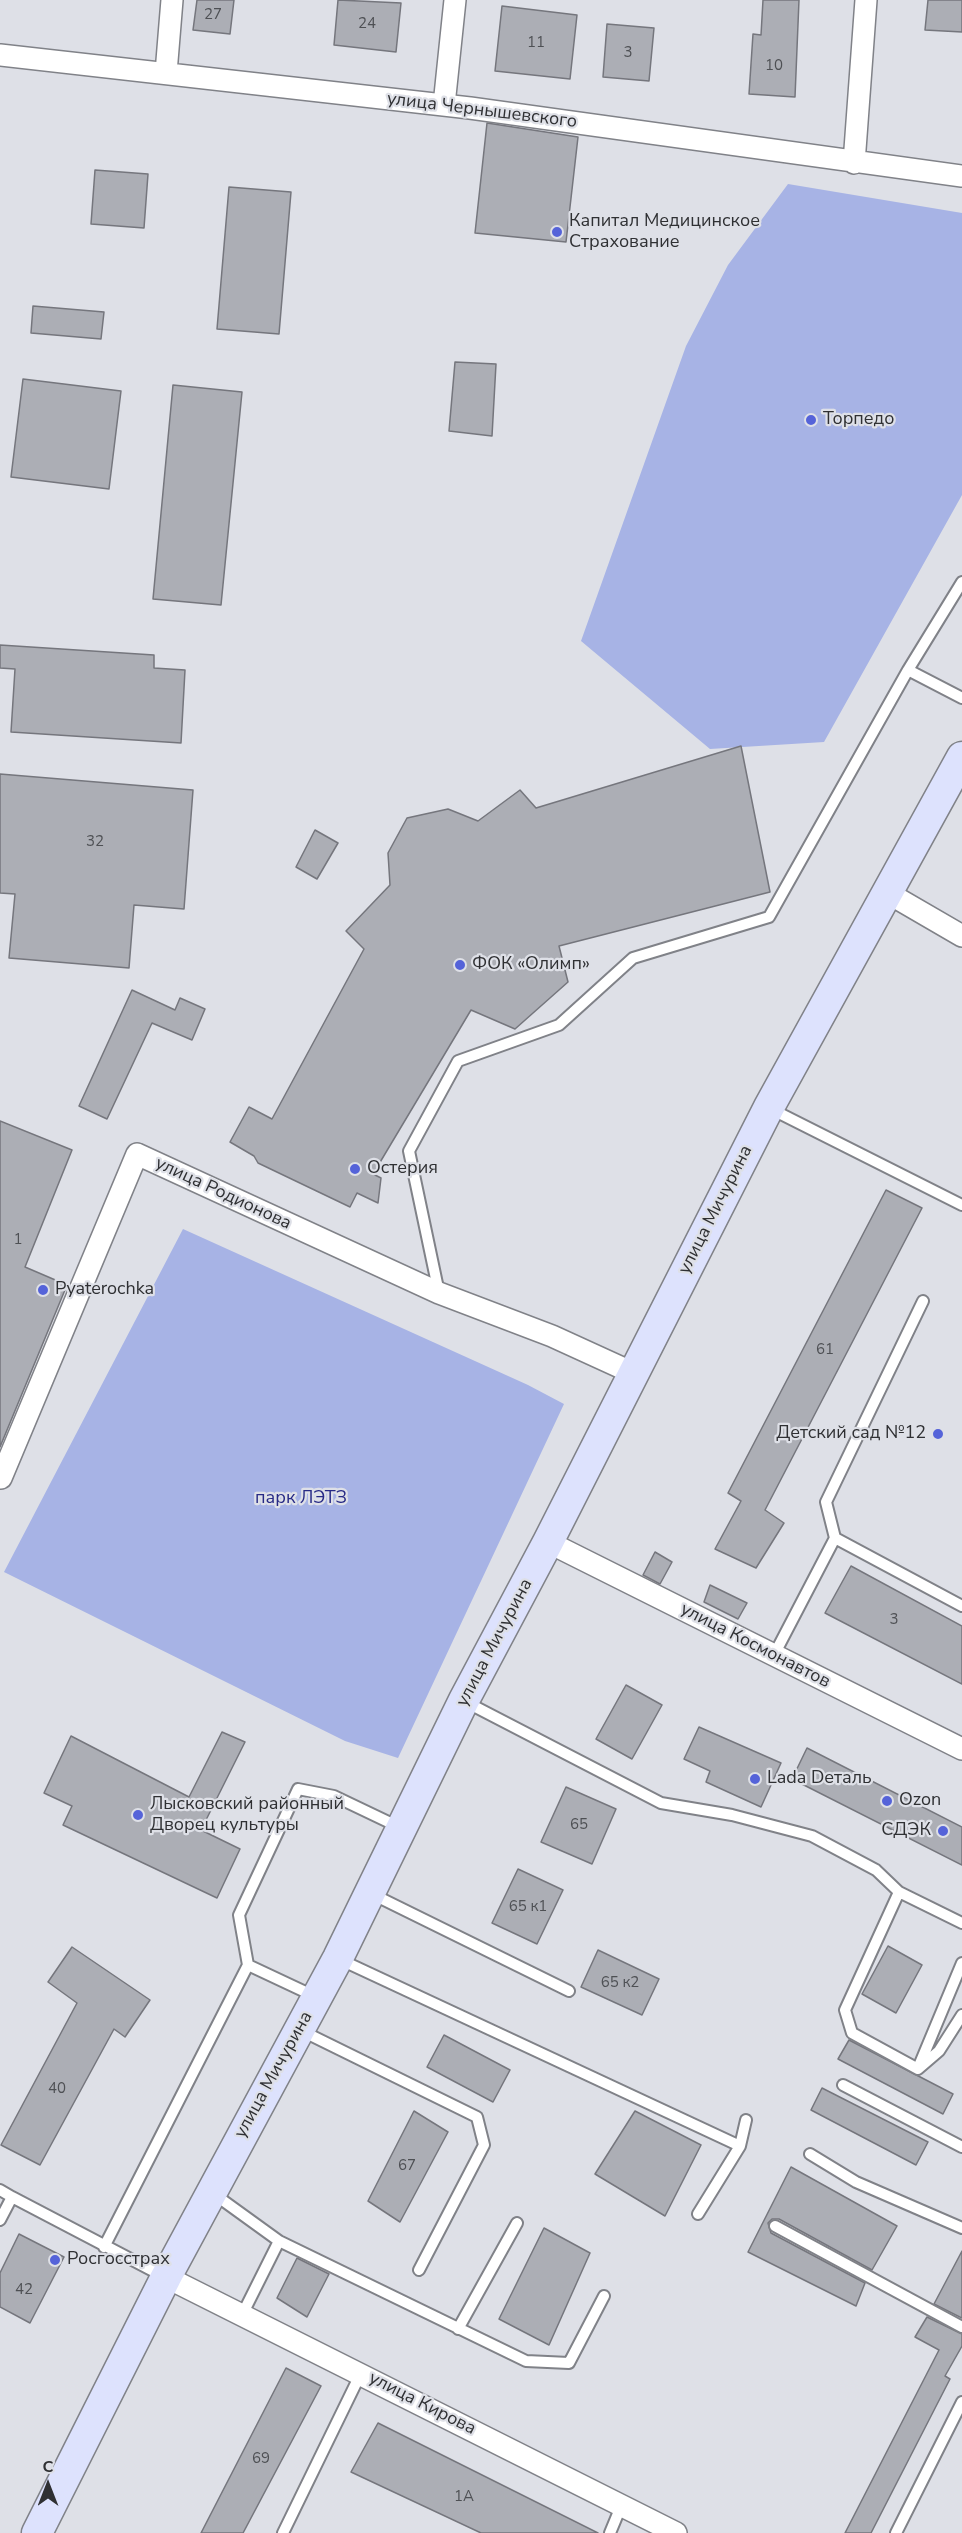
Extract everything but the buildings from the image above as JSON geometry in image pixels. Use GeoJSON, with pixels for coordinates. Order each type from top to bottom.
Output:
{"type":"FeatureCollection","features":[{"type":"Feature","properties":{"kind":"main road","name":"улица Мичурина"},"geometry":{"type":"LineString","coordinates":[[38,2533],[166,2277],[338,1958],[464,1700],[548,1542],[768,1107],[962,757]]}},
{"type":"Feature","properties":{"kind":"street"},"geometry":{"type":"LineString","coordinates":[[166,73],[172,0]]}},
{"type":"Feature","properties":{"kind":"street"},"geometry":{"type":"LineString","coordinates":[[444,105],[455,0]]}},
{"type":"Feature","properties":{"kind":"street"},"geometry":{"type":"LineString","coordinates":[[854,163],[866,0]]}},
{"type":"Feature","properties":{"kind":"street","name":"улица Чернышевского"},"geometry":{"type":"LineString","coordinates":[[0,55],[444,105],[962,176]]}},
{"type":"Feature","properties":{"kind":"street"},"geometry":{"type":"LineString","coordinates":[[888,893],[962,936]]}},
{"type":"Feature","properties":{"kind":"street","name":"улица Родионова"},"geometry":{"type":"LineString","coordinates":[[1,1478],[137,1154],[439,1293],[552,1336],[633,1373]]}},
{"type":"Feature","properties":{"kind":"street","name":"улица Космонавтов"},"geometry":{"type":"LineString","coordinates":[[548,1542],[962,1749]]}},
{"type":"Feature","properties":{"kind":"street","name":"улица Кирова"},"geometry":{"type":"LineString","coordinates":[[166,2277],[243,2313],[676,2533]]}},
{"type":"Feature","properties":{"kind":"lane"},"geometry":{"type":"LineString","coordinates":[[439,1293],[409,1151],[458,1061],[559,1025],[633,958],[768,917],[908,670],[962,582]]}},
{"type":"Feature","properties":{"kind":"lane"},"geometry":{"type":"LineString","coordinates":[[908,670],[962,698]]}},
{"type":"Feature","properties":{"kind":"lane"},"geometry":{"type":"LineString","coordinates":[[768,1107],[962,1205]]}},
{"type":"Feature","properties":{"kind":"lane"},"geometry":{"type":"LineString","coordinates":[[774,1655],[835,1538],[826,1502],[923,1301]]}},
{"type":"Feature","properties":{"kind":"lane"},"geometry":{"type":"LineString","coordinates":[[835,1538],[962,1606]]}},
{"type":"Feature","properties":{"kind":"lane"},"geometry":{"type":"LineString","coordinates":[[464,1700],[661,1803],[732,1815],[812,1836],[876,1870],[899,1892],[962,1923]]}},
{"type":"Feature","properties":{"kind":"lane"},"geometry":{"type":"LineString","coordinates":[[104,2247],[248,1965],[239,1915],[298,1789],[334,1796],[401,1829]]}},
{"type":"Feature","properties":{"kind":"lane"},"geometry":{"type":"LineString","coordinates":[[369,1892],[569,1991]]}},
{"type":"Feature","properties":{"kind":"lane"},"geometry":{"type":"LineString","coordinates":[[899,1892],[845,2010],[852,2033],[918,2069]]}},
{"type":"Feature","properties":{"kind":"lane"},"geometry":{"type":"LineString","coordinates":[[338,1958],[740,2146]]}},
{"type":"Feature","properties":{"kind":"lane"},"geometry":{"type":"LineString","coordinates":[[918,2069],[962,1963]]}},
{"type":"Feature","properties":{"kind":"lane"},"geometry":{"type":"LineString","coordinates":[[248,1965],[317,1997]]}},
{"type":"Feature","properties":{"kind":"lane"},"geometry":{"type":"LineString","coordinates":[[918,2069],[939,2051],[962,2015]]}},
{"type":"Feature","properties":{"kind":"lane"},"geometry":{"type":"LineString","coordinates":[[300,2030],[477,2117],[484,2145],[419,2270]]}},
{"type":"Feature","properties":{"kind":"lane"},"geometry":{"type":"LineString","coordinates":[[843,2085],[962,2147]]}},
{"type":"Feature","properties":{"kind":"lane"},"geometry":{"type":"LineString","coordinates":[[698,2214],[740,2146],[746,2120]]}},
{"type":"Feature","properties":{"kind":"lane"},"geometry":{"type":"LineString","coordinates":[[810,2154],[856,2182],[962,2228]]}},
{"type":"Feature","properties":{"kind":"lane"},"geometry":{"type":"LineString","coordinates":[[0,2190],[104,2247],[166,2277]]}},
{"type":"Feature","properties":{"kind":"lane"},"geometry":{"type":"LineString","coordinates":[[211,2193],[279,2241],[526,2361],[569,2363],[604,2296]]}},
{"type":"Feature","properties":{"kind":"lane"},"geometry":{"type":"LineString","coordinates":[[0,2220],[12,2197]]}},
{"type":"Feature","properties":{"kind":"lane"},"geometry":{"type":"LineString","coordinates":[[458,2329],[517,2223]]}},
{"type":"Feature","properties":{"kind":"lane"},"geometry":{"type":"LineString","coordinates":[[775,2226],[962,2327]]}},
{"type":"Feature","properties":{"kind":"lane"},"geometry":{"type":"LineString","coordinates":[[243,2313],[279,2241]]}},
{"type":"Feature","properties":{"kind":"lane"},"geometry":{"type":"LineString","coordinates":[[283,2533],[361,2373]]}},
{"type":"Feature","properties":{"kind":"lane"},"geometry":{"type":"LineString","coordinates":[[896,2533],[962,2403]]}},
{"type":"Feature","properties":{"kind":"lane"},"geometry":{"type":"LineString","coordinates":[[610,2533],[622,2505]]}},
{"type":"Feature","properties":{"kind":"green space","name":"Торпедо"},"geometry":{"type":"Polygon","coordinates":[[[788,184],[962,213],[962,495],[824,742],[710,749],[581,641],[686,346],[728,265],[788,184]]]}},
{"type":"Feature","properties":{"kind":"green space","name":"парк ЛЭТЗ"},"geometry":{"type":"Polygon","coordinates":[[[183,1229],[528,1385],[564,1404],[398,1758],[345,1741],[4,1572],[183,1229]]]}},
{"type":"Feature","properties":{"kind":"place","name":"Капитал Медицинское Страхование"},"geometry":{"type":"Point","coordinates":[557,232]}},
{"type":"Feature","properties":{"kind":"place","name":"Торпедо"},"geometry":{"type":"Point","coordinates":[811,420]}},
{"type":"Feature","properties":{"kind":"place","name":"ФОК «Олимп»"},"geometry":{"type":"Point","coordinates":[460,965]}},
{"type":"Feature","properties":{"kind":"place","name":"Остерия"},"geometry":{"type":"Point","coordinates":[355,1169]}},
{"type":"Feature","properties":{"kind":"place","name":"Pyaterochka"},"geometry":{"type":"Point","coordinates":[43,1290]}},
{"type":"Feature","properties":{"kind":"place","name":"Детский сад №12"},"geometry":{"type":"Point","coordinates":[938,1434]}},
{"type":"Feature","properties":{"kind":"place","name":"Lada Dеталь"},"geometry":{"type":"Point","coordinates":[755,1779]}},
{"type":"Feature","properties":{"kind":"place","name":"Ozon"},"geometry":{"type":"Point","coordinates":[887,1801]}},
{"type":"Feature","properties":{"kind":"place","name":"Лысковский районный Дворец культуры"},"geometry":{"type":"Point","coordinates":[138,1815]}},
{"type":"Feature","properties":{"kind":"place","name":"СДЭК"},"geometry":{"type":"Point","coordinates":[943,1831]}},
{"type":"Feature","properties":{"kind":"place","name":"Росгосстрах"},"geometry":{"type":"Point","coordinates":[55,2260]}}]}
